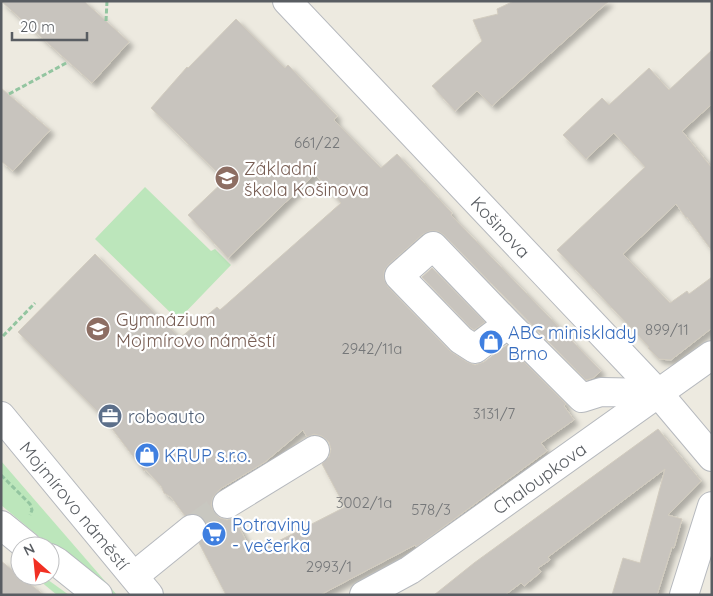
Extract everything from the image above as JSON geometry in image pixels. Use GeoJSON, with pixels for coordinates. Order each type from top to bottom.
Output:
{"type":"FeatureCollection","features":[{"type":"Feature","properties":{"kind":"street","name":"Košinova"},"geometry":{"type":"LineString","coordinates":[[287,1],[658,393],[712,457]]}},
{"type":"Feature","properties":{"kind":"street"},"geometry":{"type":"LineString","coordinates":[[508,324],[582,398],[601,392],[658,393]]}},
{"type":"Feature","properties":{"kind":"street","name":"Chaloupkova"},"geometry":{"type":"LineString","coordinates":[[364,595],[410,570],[712,355]]}},
{"type":"Feature","properties":{"kind":"street","name":"Mojmírovo náměstí"},"geometry":{"type":"LineString","coordinates":[[1,416],[141,586]]}},
{"type":"Feature","properties":{"kind":"street"},"geometry":{"type":"LineString","coordinates":[[227,504],[315,450]]}},
{"type":"Feature","properties":{"kind":"street"},"geometry":{"type":"LineString","coordinates":[[684,595],[712,506]]}},
{"type":"Feature","properties":{"kind":"street"},"geometry":{"type":"LineString","coordinates":[[1,525],[15,536]]}},
{"type":"Feature","properties":{"kind":"street"},"geometry":{"type":"LineString","coordinates":[[141,586],[192,529]]}},
{"type":"Feature","properties":{"kind":"street"},"geometry":{"type":"LineString","coordinates":[[60,564],[98,595]]}},
{"type":"Feature","properties":{"kind":"path"},"geometry":{"type":"LineString","coordinates":[[106,1],[106,21]]}},
{"type":"Feature","properties":{"kind":"path"},"geometry":{"type":"LineString","coordinates":[[9,94],[68,62]]}},
{"type":"Feature","properties":{"kind":"path"},"geometry":{"type":"LineString","coordinates":[[3,336],[35,303]]}},
{"type":"Feature","properties":{"kind":"green space"},"geometry":{"type":"Polygon","coordinates":[[[145,187],[211,251],[215,249],[231,265],[178,320],[95,239],[145,187]]]}},
{"type":"Feature","properties":{"kind":"green space"},"geometry":{"type":"Polygon","coordinates":[[[1,461],[117,595],[109,595],[60,554],[60,536],[38,536],[1,505],[1,461]]]}},
{"type":"Feature","properties":{"kind":"green space"},"geometry":{"type":"Polygon","coordinates":[[[46,586],[56,586],[69,595],[57,595],[46,586]]]}},
{"type":"Feature","properties":{"kind":"building"},"geometry":{"type":"Polygon","coordinates":[[[1,1],[84,1],[129,42],[92,83],[1,1]]]}},
{"type":"Feature","properties":{"kind":"building"},"geometry":{"type":"Polygon","coordinates":[[[514,1],[609,1],[492,106],[477,91],[455,111],[432,86],[482,41],[473,20],[498,14],[497,9],[514,1]]]}},
{"type":"Feature","properties":{"kind":"building"},"geometry":{"type":"Polygon","coordinates":[[[236,19],[285,68],[288,65],[337,116],[334,120],[381,168],[397,154],[452,213],[451,215],[601,371],[593,378],[586,380],[444,235],[438,231],[430,231],[423,234],[388,265],[384,271],[384,279],[388,287],[450,351],[467,362],[475,365],[484,362],[507,345],[566,404],[564,406],[574,420],[541,443],[547,451],[416,547],[415,545],[320,595],[226,595],[199,543],[207,534],[204,520],[197,514],[185,516],[171,497],[164,493],[161,486],[146,470],[144,471],[104,418],[18,332],[95,254],[180,338],[217,307],[220,310],[341,203],[315,174],[228,258],[188,215],[225,180],[151,108],[236,19]],[[303,430],[265,462],[220,489],[213,497],[211,505],[214,513],[220,518],[227,520],[234,518],[253,554],[345,507],[322,464],[329,457],[331,449],[329,442],[322,436],[314,434],[307,437],[303,430]]]}},
{"type":"Feature","properties":{"kind":"building"},"geometry":{"type":"Polygon","coordinates":[[[712,50],[712,104],[682,131],[712,168],[712,251],[676,204],[623,254],[670,303],[687,291],[689,294],[712,277],[712,328],[671,360],[659,359],[557,250],[645,167],[614,133],[586,159],[563,135],[602,98],[609,105],[649,68],[669,90],[712,50]]]}},
{"type":"Feature","properties":{"kind":"building"},"geometry":{"type":"Polygon","coordinates":[[[1,88],[50,130],[13,171],[1,161],[1,88]]]}},
{"type":"Feature","properties":{"kind":"building"},"geometry":{"type":"Polygon","coordinates":[[[432,268],[485,322],[474,330],[471,328],[422,277],[432,268]]]}},
{"type":"Feature","properties":{"kind":"building"},"geometry":{"type":"Polygon","coordinates":[[[658,429],[701,481],[668,515],[682,519],[657,595],[612,595],[623,558],[640,563],[665,469],[548,557],[550,560],[538,568],[541,572],[524,586],[521,583],[505,595],[434,595],[474,563],[658,429]]]}},
{"type":"Feature","properties":{"kind":"building"},"geometry":{"type":"Polygon","coordinates":[[[1,561],[10,568],[10,586],[33,586],[44,595],[1,595],[1,561]]]}},
{"type":"Feature","properties":{"kind":"tunnel"},"geometry":{"type":"LineString","coordinates":[[192,529],[227,504]]}},
{"type":"Feature","properties":{"kind":"place","name":"Základní škola Košinova"},"geometry":{"type":"Point","coordinates":[227,178]}},
{"type":"Feature","properties":{"kind":"place","name":"Gymnázium Mojmírovo náměstí"},"geometry":{"type":"Point","coordinates":[98,329]}},
{"type":"Feature","properties":{"kind":"place","name":"ABC minisklady Brno"},"geometry":{"type":"Point","coordinates":[491,342]}},
{"type":"Feature","properties":{"kind":"place","name":"roboauto"},"geometry":{"type":"Point","coordinates":[110,416]}},
{"type":"Feature","properties":{"kind":"place","name":"KRUP s.r.o."},"geometry":{"type":"Point","coordinates":[147,455]}},
{"type":"Feature","properties":{"kind":"place","name":"Potraviny - večerka"},"geometry":{"type":"Point","coordinates":[214,534]}}]}
